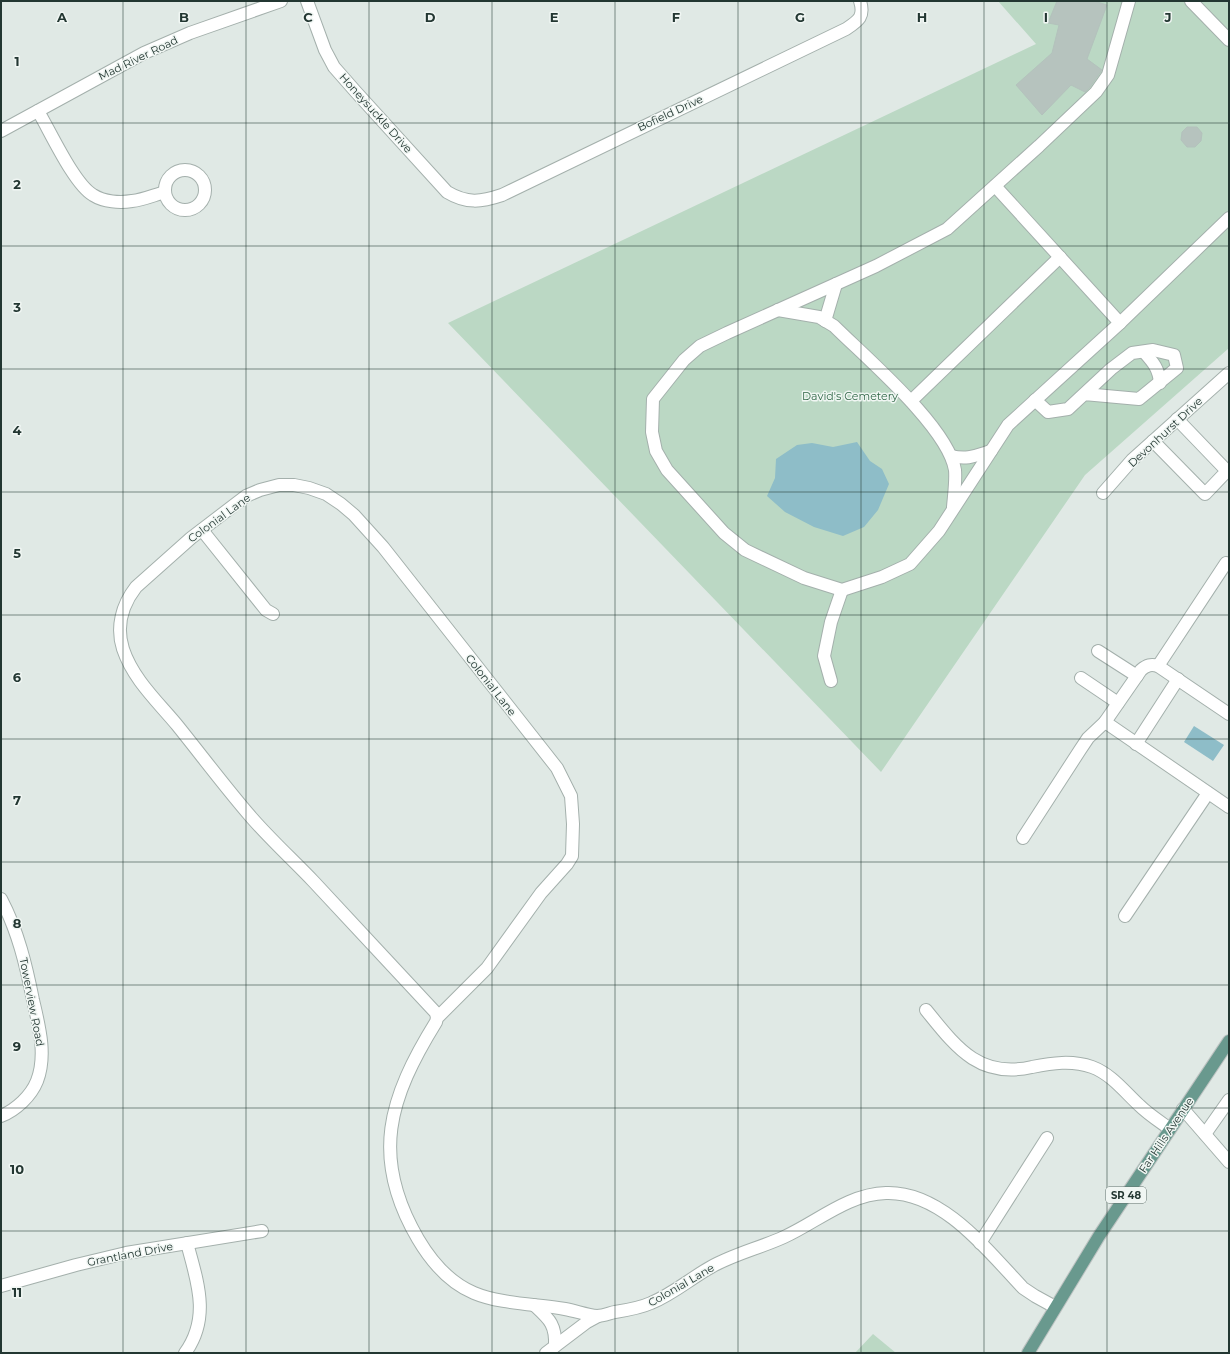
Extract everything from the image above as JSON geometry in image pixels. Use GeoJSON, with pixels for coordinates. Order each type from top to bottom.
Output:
{"type":"FeatureCollection","features":[{"type":"Feature","properties":{"kind":"main road","name":"Far Hills Avenue"},"geometry":{"type":"LineString","coordinates":[[1028,1353],[1099,1236],[1229,1041]]}},
{"type":"Feature","properties":{"kind":"street","name":"Mad River Road"},"geometry":{"type":"LineString","coordinates":[[1,131],[101,75],[164,44],[190,33],[282,1]]}},
{"type":"Feature","properties":{"kind":"street","name":"Honeysuckle Drive"},"geometry":{"type":"LineString","coordinates":[[307,1],[325,50],[334,66],[447,192],[455,197],[472,201]]}},
{"type":"Feature","properties":{"kind":"street","name":"Bofield Drive"},"geometry":{"type":"LineString","coordinates":[[472,201],[486,200],[502,195],[846,29],[858,20],[862,14],[860,1]]}},
{"type":"Feature","properties":{"kind":"street"},"geometry":{"type":"LineString","coordinates":[[1129,1],[1108,75],[1096,92],[947,229],[876,266],[700,346],[684,360],[653,399],[652,432],[656,451],[667,470],[719,527],[745,550],[804,578],[842,590],[882,577],[910,564],[938,530],[1008,425],[1120,323],[1229,218]]}},
{"type":"Feature","properties":{"kind":"street"},"geometry":{"type":"LineString","coordinates":[[1191,1],[1229,40]]}},
{"type":"Feature","properties":{"kind":"street"},"geometry":{"type":"LineString","coordinates":[[38,111],[70,169],[84,188],[92,195],[111,201],[132,201],[165,192]]}},
{"type":"Feature","properties":{"kind":"street"},"geometry":{"type":"LineString","coordinates":[[995,186],[1120,323]]}},
{"type":"Feature","properties":{"kind":"street"},"geometry":{"type":"LineString","coordinates":[[911,401],[1060,257]]}},
{"type":"Feature","properties":{"kind":"street"},"geometry":{"type":"LineString","coordinates":[[825,321],[836,284]]}},
{"type":"Feature","properties":{"kind":"street"},"geometry":{"type":"LineString","coordinates":[[778,310],[819,317],[834,326],[911,401],[934,429],[951,456],[955,470],[953,508]]}},
{"type":"Feature","properties":{"kind":"street"},"geometry":{"type":"LineString","coordinates":[[1035,400],[1048,412],[1068,409],[1110,369],[1132,353],[1153,350],[1174,355],[1177,368],[1139,399],[1084,394]]}},
{"type":"Feature","properties":{"kind":"street"},"geometry":{"type":"LineString","coordinates":[[1144,352],[1155,364],[1160,382]]}},
{"type":"Feature","properties":{"kind":"street","name":"Devonhurst Drive"},"geometry":{"type":"LineString","coordinates":[[1103,493],[1132,460],[1229,373]]}},
{"type":"Feature","properties":{"kind":"street"},"geometry":{"type":"LineString","coordinates":[[1153,441],[1205,494],[1227,471],[1177,419]]}},
{"type":"Feature","properties":{"kind":"street"},"geometry":{"type":"LineString","coordinates":[[951,456],[958,458],[970,458],[991,451]]}},
{"type":"Feature","properties":{"kind":"street","name":"Colonial Lane"},"geometry":{"type":"LineString","coordinates":[[437,1018],[436,1013],[250,816],[142,684],[123,650],[120,638],[120,623],[124,606],[136,587],[202,530],[246,496],[260,490],[294,485],[309,488],[326,494],[354,515],[383,547],[557,768],[571,796],[573,824],[572,856],[567,864],[541,893],[487,968],[437,1018],[418,1051],[405,1078],[397,1101],[392,1122],[389,1155],[390,1168],[397,1192],[412,1229],[423,1248],[449,1277],[473,1293],[488,1298],[566,1309],[598,1316],[630,1310],[650,1304],[670,1294],[712,1266],[784,1237],[852,1201],[869,1195],[885,1192],[916,1198],[948,1214],[964,1226],[1023,1288],[1055,1307]]}},
{"type":"Feature","properties":{"kind":"street"},"geometry":{"type":"LineString","coordinates":[[202,530],[266,610],[273,614]]}},
{"type":"Feature","properties":{"kind":"street"},"geometry":{"type":"LineString","coordinates":[[1158,666],[1226,563]]}},
{"type":"Feature","properties":{"kind":"street"},"geometry":{"type":"LineString","coordinates":[[831,681],[824,656],[831,622],[842,590]]}},
{"type":"Feature","properties":{"kind":"street"},"geometry":{"type":"LineString","coordinates":[[1098,651],[1137,676]]}},
{"type":"Feature","properties":{"kind":"street"},"geometry":{"type":"LineString","coordinates":[[1023,838],[1088,738],[1105,722],[1137,676],[1146,666],[1152,664],[1158,666],[1229,714]]}},
{"type":"Feature","properties":{"kind":"street"},"geometry":{"type":"LineString","coordinates":[[1081,678],[1118,703]]}},
{"type":"Feature","properties":{"kind":"street"},"geometry":{"type":"LineString","coordinates":[[1136,744],[1178,679]]}},
{"type":"Feature","properties":{"kind":"street"},"geometry":{"type":"LineString","coordinates":[[1105,722],[1229,807]]}},
{"type":"Feature","properties":{"kind":"street"},"geometry":{"type":"LineString","coordinates":[[1125,916],[1208,793]]}},
{"type":"Feature","properties":{"kind":"street","name":"Towerview Road"},"geometry":{"type":"LineString","coordinates":[[1,899],[19,940],[28,972],[41,1034],[42,1050],[37,1082],[20,1105],[1,1116]]}},
{"type":"Feature","properties":{"kind":"street"},"geometry":{"type":"LineString","coordinates":[[926,1010],[958,1048],[969,1057],[982,1064],[996,1069],[1010,1071],[1063,1062],[1078,1063],[1093,1067],[1105,1074],[1140,1106],[1170,1129]]}},
{"type":"Feature","properties":{"kind":"street"},"geometry":{"type":"LineString","coordinates":[[1205,1134],[1229,1100]]}},
{"type":"Feature","properties":{"kind":"street"},"geometry":{"type":"LineString","coordinates":[[1183,1109],[1229,1162]]}},
{"type":"Feature","properties":{"kind":"street"},"geometry":{"type":"LineString","coordinates":[[980,1243],[1047,1138]]}},
{"type":"Feature","properties":{"kind":"street","name":"Grantland Drive"},"geometry":{"type":"LineString","coordinates":[[1,1286],[126,1253],[262,1231]]}},
{"type":"Feature","properties":{"kind":"street"},"geometry":{"type":"LineString","coordinates":[[185,1353],[192,1344],[196,1334],[200,1318],[201,1302],[187,1243]]}},
{"type":"Feature","properties":{"kind":"street"},"geometry":{"type":"LineString","coordinates":[[534,1305],[554,1327],[556,1335],[550,1349]]}},
{"type":"Feature","properties":{"kind":"street"},"geometry":{"type":"LineString","coordinates":[[550,1349],[587,1322],[598,1316]]}},
{"type":"Feature","properties":{"kind":"green space","name":"David's Cemetery"},"geometry":{"type":"Polygon","coordinates":[[[998,1],[1229,1],[1229,348],[1085,475],[881,772],[448,323],[1036,44],[998,1]]]}},
{"type":"Feature","properties":{"kind":"green space"},"geometry":{"type":"Polygon","coordinates":[[[873,1334],[896,1353],[855,1353],[873,1334]]]}},
{"type":"Feature","properties":{"kind":"water"},"geometry":{"type":"Polygon","coordinates":[[[857,442],[870,461],[882,469],[889,484],[878,510],[864,527],[843,536],[814,527],[785,512],[767,496],[775,478],[776,459],[797,445],[812,443],[833,447],[857,442]]]}},
{"type":"Feature","properties":{"kind":"water"},"geometry":{"type":"Polygon","coordinates":[[[1194,726],[1224,745],[1213,761],[1184,742],[1194,726]]]}},
{"type":"Feature","properties":{"kind":"building"},"geometry":{"type":"Polygon","coordinates":[[[1057,1],[1094,1],[1107,5],[1087,59],[1102,70],[1085,92],[1071,85],[1042,115],[1016,85],[1052,53],[1059,25],[1048,23],[1057,1]]]}},
{"type":"Feature","properties":{"kind":"building"},"geometry":{"type":"Polygon","coordinates":[[[1187,127],[1197,127],[1202,133],[1201,141],[1195,147],[1187,147],[1181,140],[1182,132],[1187,127]]]}}]}
